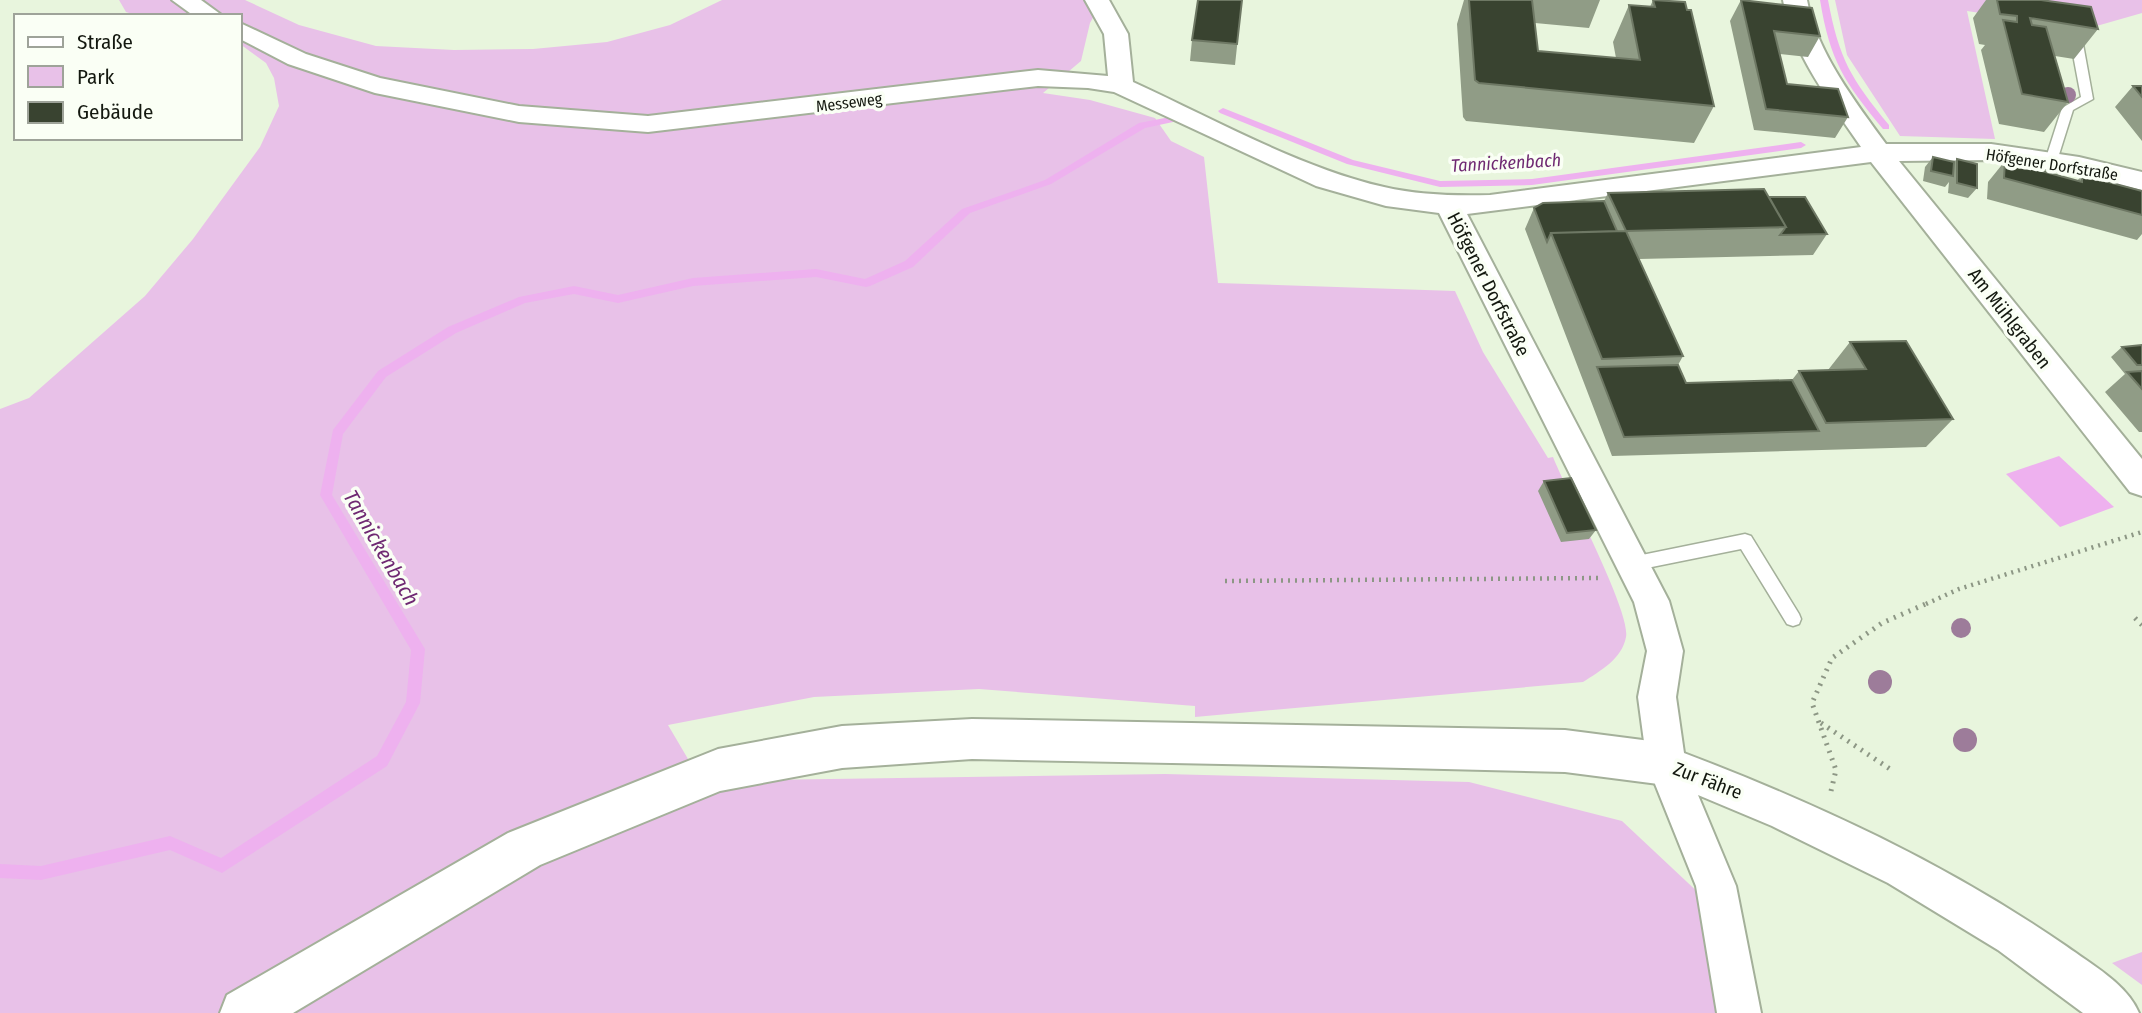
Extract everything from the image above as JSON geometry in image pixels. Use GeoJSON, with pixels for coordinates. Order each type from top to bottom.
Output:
{"type":"FeatureCollection","features":[{"type":"Feature","properties":{"kind":"street"},"geometry":{"type":"LineString","coordinates":[[184,0],[208,14]]}},
{"type":"Feature","properties":{"kind":"street"},"geometry":{"type":"LineString","coordinates":[[1097,0],[1116,34],[1121,86]]}},
{"type":"Feature","properties":{"kind":"street"},"geometry":{"type":"LineString","coordinates":[[1795,0],[1797,12],[1827,78],[1878,153]]}},
{"type":"Feature","properties":{"kind":"street","name":"Messeweg"},"geometry":{"type":"LineString","coordinates":[[242,31],[297,59],[375,85],[519,114],[648,124],[1038,78],[1088,80],[1121,86],[1325,180],[1387,197],[1449,205]]}},
{"type":"Feature","properties":{"kind":"street","name":"Höfgener Dorfstraße"},"geometry":{"type":"LineString","coordinates":[[1739,1013],[1716,886],[1666,764],[1657,697],[1665,651],[1651,601],[1449,205],[1490,204],[1878,153],[1991,152],[2142,181]]}},
{"type":"Feature","properties":{"kind":"street","name":"Am Mühlgraben"},"geometry":{"type":"LineString","coordinates":[[1878,153],[2142,483]]}},
{"type":"Feature","properties":{"kind":"street","name":"Zur Fähre"},"geometry":{"type":"LineString","coordinates":[[245,1013],[524,849],[718,770],[842,747],[972,739],[1565,751],[1666,764],[1802,818],[1962,901],[2082,984],[2117,1013]]}},
{"type":"Feature","properties":{"kind":"lane"},"geometry":{"type":"LineString","coordinates":[[2050,162],[2064,105],[2087,99],[2074,29]]}},
{"type":"Feature","properties":{"kind":"lane"},"geometry":{"type":"LineString","coordinates":[[1634,568],[1745,541],[1793,619]]}},
{"type":"Feature","properties":{"kind":"path"},"geometry":{"type":"LineString","coordinates":[[1802,818],[1832,789],[1836,770],[1812,703],[1832,658],[1882,622],[1959,589],[2142,532]]}},
{"type":"Feature","properties":{"kind":"path"},"geometry":{"type":"LineString","coordinates":[[1225,581],[1609,578],[1634,568]]}},
{"type":"Feature","properties":{"kind":"path"},"geometry":{"type":"LineString","coordinates":[[2135,618],[2142,625]]}},
{"type":"Feature","properties":{"kind":"path"},"geometry":{"type":"LineString","coordinates":[[1819,722],[1893,771]]}},
{"type":"Feature","properties":{"kind":"green space"},"geometry":{"type":"Polygon","coordinates":[[[119,0],[245,0],[299,25],[376,46],[454,50],[533,49],[607,42],[670,25],[722,0],[1103,0],[1090,23],[1081,61],[1043,93],[1090,100],[1155,118],[1171,141],[1204,157],[1218,283],[1455,291],[1483,352],[1548,458],[1553,457],[1619,603],[1625,623],[1624,645],[1609,664],[1583,682],[1195,717],[1195,706],[979,689],[814,697],[668,725],[701,781],[1165,774],[1469,782],[1622,821],[1703,897],[1722,1013],[0,1013],[0,409],[29,398],[145,296],[193,239],[260,147],[279,106],[274,78],[266,63],[242,45],[242,14],[126,12],[119,0]]]}},
{"type":"Feature","properties":{"kind":"green space"},"geometry":{"type":"Polygon","coordinates":[[[1835,0],[2142,0],[2142,13],[2086,29],[1967,11],[1995,139],[1900,136],[1847,55],[1835,0]]]}},
{"type":"Feature","properties":{"kind":"green space"},"geometry":{"type":"Polygon","coordinates":[[[2142,952],[2142,985],[2112,963],[2142,952]]]}},
{"type":"Feature","properties":{"kind":"shaded area"},"geometry":{"type":"Polygon","coordinates":[[[2059,456],[2114,507],[2060,527],[2006,474],[2059,456]]]}},
{"type":"Feature","properties":{"kind":"building"},"geometry":{"type":"Polygon","coordinates":[[[1198,0],[1242,0],[1237,44],[1192,40],[1198,0]]]}},
{"type":"Feature","properties":{"kind":"building"},"geometry":{"type":"Polygon","coordinates":[[[1469,0],[1532,0],[1538,51],[1640,60],[1629,5],[1655,7],[1653,0],[1685,2],[1687,10],[1691,10],[1714,106],[1479,83],[1475,80],[1469,0]]]}},
{"type":"Feature","properties":{"kind":"building"},"geometry":{"type":"Polygon","coordinates":[[[1741,0],[1812,8],[1820,36],[1774,31],[1787,84],[1838,89],[1848,117],[1766,109],[1741,0]]]}},
{"type":"Feature","properties":{"kind":"building"},"geometry":{"type":"Polygon","coordinates":[[[1997,0],[2041,0],[2091,7],[2098,29],[2030,18],[2032,25],[2046,27],[2068,102],[2022,94],[2003,20],[2017,22],[2017,16],[2000,14],[1997,0]]]}},
{"type":"Feature","properties":{"kind":"building"},"geometry":{"type":"Polygon","coordinates":[[[2133,86],[2142,86],[2142,97],[2133,86]]]}},
{"type":"Feature","properties":{"kind":"building"},"geometry":{"type":"Polygon","coordinates":[[[1933,157],[1954,162],[1953,176],[1931,171],[1933,157]]]}},
{"type":"Feature","properties":{"kind":"building"},"geometry":{"type":"Polygon","coordinates":[[[1957,159],[1977,164],[1977,188],[1957,183],[1957,159]]]}},
{"type":"Feature","properties":{"kind":"building"},"geometry":{"type":"Polygon","coordinates":[[[2005,161],[2082,182],[2082,175],[2142,191],[2142,215],[2004,178],[2005,161]]]}},
{"type":"Feature","properties":{"kind":"building"},"geometry":{"type":"Polygon","coordinates":[[[1764,189],[1786,227],[1626,231],[1608,193],[1764,189]]]}},
{"type":"Feature","properties":{"kind":"building"},"geometry":{"type":"Polygon","coordinates":[[[1769,197],[1805,197],[1827,234],[1780,235],[1786,227],[1769,197]]]}},
{"type":"Feature","properties":{"kind":"building"},"geometry":{"type":"Polygon","coordinates":[[[1604,201],[1617,231],[1551,233],[1547,242],[1534,208],[1543,203],[1604,201]]]}},
{"type":"Feature","properties":{"kind":"building"},"geometry":{"type":"Polygon","coordinates":[[[1626,231],[1683,356],[1602,359],[1551,233],[1626,231]]]}},
{"type":"Feature","properties":{"kind":"building"},"geometry":{"type":"Polygon","coordinates":[[[1906,341],[1953,419],[1826,423],[1799,371],[1866,369],[1850,342],[1906,341]]]}},
{"type":"Feature","properties":{"kind":"building"},"geometry":{"type":"Polygon","coordinates":[[[2142,345],[2142,365],[2137,365],[2122,347],[2142,345]]]}},
{"type":"Feature","properties":{"kind":"building"},"geometry":{"type":"Polygon","coordinates":[[[1678,365],[1686,383],[1792,380],[1819,431],[1624,437],[1597,367],[1678,365]]]}},
{"type":"Feature","properties":{"kind":"building"},"geometry":{"type":"Polygon","coordinates":[[[2142,371],[2142,389],[2127,372],[2142,371]]]}},
{"type":"Feature","properties":{"kind":"building"},"geometry":{"type":"Polygon","coordinates":[[[1571,478],[1596,530],[1567,533],[1544,481],[1571,478]]]}},
{"type":"Feature","properties":{"kind":"waterway","name":"Tannickenbach"},"geometry":{"type":"LineString","coordinates":[[1824,0],[1832,40],[1843,70],[1886,127]]}},
{"type":"Feature","properties":{"kind":"waterway","name":"Tannickenbach"},"geometry":{"type":"LineString","coordinates":[[1223,111],[1350,162],[1440,184],[1532,182],[1801,145]]}},
{"type":"Feature","properties":{"kind":"waterway","name":"Tannickenbach"},"geometry":{"type":"LineString","coordinates":[[0,871],[41,873],[170,843],[222,866],[382,761],[413,703],[418,649],[326,495],[337,433],[382,374],[452,330],[523,300],[574,290],[618,299],[693,282],[816,273],[866,283],[909,264],[966,211],[1048,182],[1142,125],[1170,120]]}}]}
